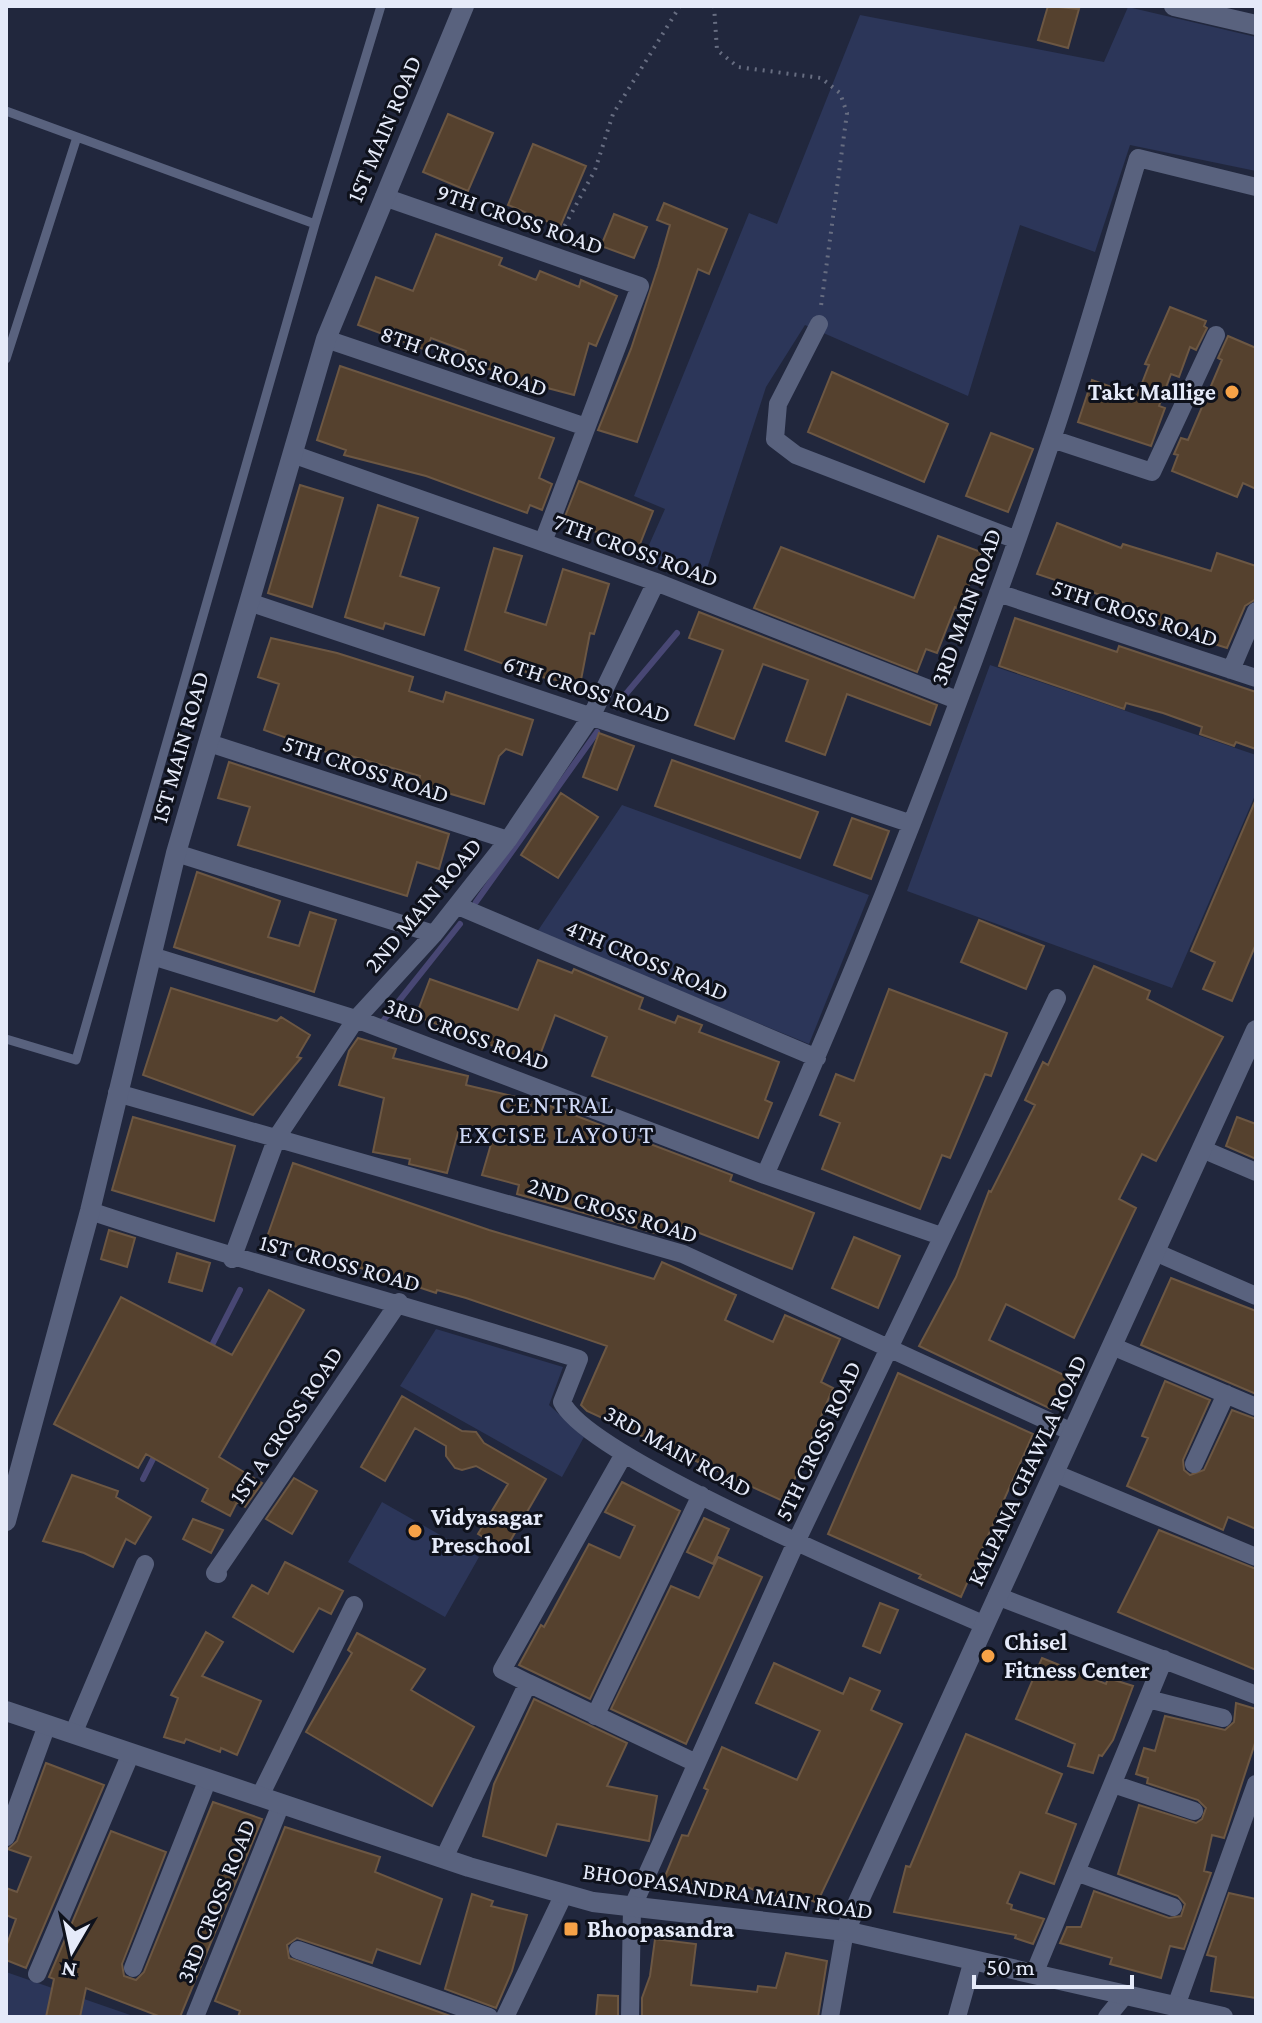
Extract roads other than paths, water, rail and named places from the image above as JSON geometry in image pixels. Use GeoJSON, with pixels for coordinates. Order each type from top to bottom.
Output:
{"type":"FeatureCollection","features":[{"type":"Feature","properties":{"kind":"street","name":"1ST MAIN ROAD"},"geometry":{"type":"LineString","coordinates":[[6,1521],[90,1211],[176,853],[295,455],[326,339],[464,6]]}},
{"type":"Feature","properties":{"kind":"street"},"geometry":{"type":"LineString","coordinates":[[1174,6],[1256,25]]}},
{"type":"Feature","properties":{"kind":"street","name":"3RD MAIN ROAD"},"geometry":{"type":"LineString","coordinates":[[765,1175],[817,1058],[998,593],[1052,439],[1138,158],[1256,187]]}},
{"type":"Feature","properties":{"kind":"street","name":"9TH CROSS ROAD"},"geometry":{"type":"LineString","coordinates":[[384,197],[640,286],[586,427]]}},
{"type":"Feature","properties":{"kind":"street"},"geometry":{"type":"LineString","coordinates":[[819,324],[778,404],[775,439],[796,455],[1017,540]]}},
{"type":"Feature","properties":{"kind":"street"},"geometry":{"type":"LineString","coordinates":[[1052,439],[1152,472],[1216,335]]}},
{"type":"Feature","properties":{"kind":"street","name":"8TH CROSS ROAD"},"geometry":{"type":"LineString","coordinates":[[326,339],[586,427]]}},
{"type":"Feature","properties":{"kind":"street"},"geometry":{"type":"LineString","coordinates":[[543,542],[586,427]]}},
{"type":"Feature","properties":{"kind":"street","name":"7TH CROSS ROAD"},"geometry":{"type":"LineString","coordinates":[[295,455],[656,582],[957,700]]}},
{"type":"Feature","properties":{"kind":"street","name":"2ND MAIN ROAD"},"geometry":{"type":"LineString","coordinates":[[232,1259],[277,1137],[356,1019],[458,906],[508,840],[592,715],[656,582]]}},
{"type":"Feature","properties":{"kind":"street","name":"5TH CROSS ROAD"},"geometry":{"type":"LineString","coordinates":[[998,593],[1256,678]]}},
{"type":"Feature","properties":{"kind":"street","name":"6TH CROSS ROAD"},"geometry":{"type":"LineString","coordinates":[[249,602],[909,823]]}},
{"type":"Feature","properties":{"kind":"street"},"geometry":{"type":"LineString","coordinates":[[1231,670],[1256,611]]}},
{"type":"Feature","properties":{"kind":"street","name":"5TH CROSS ROAD"},"geometry":{"type":"LineString","coordinates":[[209,743],[508,840]]}},
{"type":"Feature","properties":{"kind":"street"},"geometry":{"type":"LineString","coordinates":[[176,853],[434,934]]}},
{"type":"Feature","properties":{"kind":"street","name":"4TH CROSS ROAD"},"geometry":{"type":"LineString","coordinates":[[458,906],[817,1058]]}},
{"type":"Feature","properties":{"kind":"street","name":"3RD CROSS ROAD"},"geometry":{"type":"LineString","coordinates":[[152,956],[356,1019],[765,1175],[941,1236]]}},
{"type":"Feature","properties":{"kind":"street","name":"5TH CROSS ROAD"},"geometry":{"type":"LineString","coordinates":[[632,1908],[797,1540],[1057,998]]}},
{"type":"Feature","properties":{"kind":"street","name":"KALPANA CHAWLA ROAD"},"geometry":{"type":"LineString","coordinates":[[845,1931],[1202,1149],[1250,1057],[1256,1030]]}},
{"type":"Feature","properties":{"kind":"street","name":"2ND CROSS ROAD"},"geometry":{"type":"LineString","coordinates":[[117,1093],[683,1254],[1072,1432]]}},
{"type":"Feature","properties":{"kind":"street"},"geometry":{"type":"LineString","coordinates":[[1202,1149],[1256,1172]]}},
{"type":"Feature","properties":{"kind":"street","name":"1ST CROSS ROAD"},"geometry":{"type":"LineString","coordinates":[[90,1211],[232,1259],[399,1302],[579,1359],[562,1402],[569,1416]]}},
{"type":"Feature","properties":{"kind":"street"},"geometry":{"type":"LineString","coordinates":[[1155,1252],[1256,1296]]}},
{"type":"Feature","properties":{"kind":"street","name":"1ST A CROSS ROAD"},"geometry":{"type":"LineString","coordinates":[[218,1574],[215,1573],[399,1302]]}},
{"type":"Feature","properties":{"kind":"street"},"geometry":{"type":"LineString","coordinates":[[1112,1346],[1256,1407]]}},
{"type":"Feature","properties":{"kind":"street"},"geometry":{"type":"LineString","coordinates":[[1194,1464],[1226,1394]]}},
{"type":"Feature","properties":{"kind":"street","name":"3RD MAIN ROAD"},"geometry":{"type":"LineString","coordinates":[[569,1416],[624,1454],[701,1495],[985,1625]]}},
{"type":"Feature","properties":{"kind":"street"},"geometry":{"type":"LineString","coordinates":[[624,1454],[502,1670],[696,1763]]}},
{"type":"Feature","properties":{"kind":"street"},"geometry":{"type":"LineString","coordinates":[[1054,1473],[1256,1557]]}},
{"type":"Feature","properties":{"kind":"street"},"geometry":{"type":"LineString","coordinates":[[595,1716],[701,1495]]}},
{"type":"Feature","properties":{"kind":"street"},"geometry":{"type":"LineString","coordinates":[[73,1734],[145,1564]]}},
{"type":"Feature","properties":{"kind":"street"},"geometry":{"type":"LineString","coordinates":[[997,1596],[1256,1695]]}},
{"type":"Feature","properties":{"kind":"street","name":"3RD CROSS ROAD"},"geometry":{"type":"LineString","coordinates":[[260,1796],[354,1605]]}},
{"type":"Feature","properties":{"kind":"street"},"geometry":{"type":"LineString","coordinates":[[1034,1974],[1164,1659]]}},
{"type":"Feature","properties":{"kind":"street"},"geometry":{"type":"LineString","coordinates":[[444,1858],[528,1683]]}},
{"type":"Feature","properties":{"kind":"street"},"geometry":{"type":"LineString","coordinates":[[1148,1699],[1223,1718]]}},
{"type":"Feature","properties":{"kind":"street","name":"BHOOPASANDRA MAIN ROAD"},"geometry":{"type":"LineString","coordinates":[[6,1711],[444,1858],[564,1894],[632,1908],[845,1931],[1223,2017]]}},
{"type":"Feature","properties":{"kind":"street"},"geometry":{"type":"LineString","coordinates":[[6,1837],[47,1725]]}},
{"type":"Feature","properties":{"kind":"street"},"geometry":{"type":"LineString","coordinates":[[37,1974],[131,1753]]}},
{"type":"Feature","properties":{"kind":"street"},"geometry":{"type":"LineString","coordinates":[[133,1968],[208,1779]]}},
{"type":"Feature","properties":{"kind":"street"},"geometry":{"type":"LineString","coordinates":[[1113,1784],[1194,1811]]}},
{"type":"Feature","properties":{"kind":"street"},"geometry":{"type":"LineString","coordinates":[[1176,2006],[1256,1784]]}},
{"type":"Feature","properties":{"kind":"street","name":"3RD CROSS ROAD"},"geometry":{"type":"LineString","coordinates":[[195,2017],[281,1804]]}},
{"type":"Feature","properties":{"kind":"street"},"geometry":{"type":"LineString","coordinates":[[1076,1872],[1173,1907]]}},
{"type":"Feature","properties":{"kind":"street"},"geometry":{"type":"LineString","coordinates":[[505,2017],[564,1894]]}},
{"type":"Feature","properties":{"kind":"street"},"geometry":{"type":"LineString","coordinates":[[630,2017],[632,1908]]}},
{"type":"Feature","properties":{"kind":"street"},"geometry":{"type":"LineString","coordinates":[[830,2017],[845,1931]]}},
{"type":"Feature","properties":{"kind":"street"},"geometry":{"type":"LineString","coordinates":[[298,1950],[489,2017]]}},
{"type":"Feature","properties":{"kind":"street"},"geometry":{"type":"LineString","coordinates":[[957,2017],[973,1960]]}},
{"type":"Feature","properties":{"kind":"street"},"geometry":{"type":"LineString","coordinates":[[1107,2017],[1125,1995]]}},
{"type":"Feature","properties":{"kind":"lane"},"geometry":{"type":"LineString","coordinates":[[6,1039],[76,1060],[315,224],[381,6]]}},
{"type":"Feature","properties":{"kind":"lane"},"geometry":{"type":"LineString","coordinates":[[6,111],[315,224]]}},
{"type":"Feature","properties":{"kind":"lane"},"geometry":{"type":"LineString","coordinates":[[6,359],[77,137]]}},
{"type":"Feature","properties":{"kind":"waterway"},"geometry":{"type":"LineString","coordinates":[[615,707],[677,633]]}},
{"type":"Feature","properties":{"kind":"waterway"},"geometry":{"type":"LineString","coordinates":[[476,902],[597,732]]}},
{"type":"Feature","properties":{"kind":"waterway"},"geometry":{"type":"LineString","coordinates":[[383,1021],[460,924]]}},
{"type":"Feature","properties":{"kind":"waterway"},"geometry":{"type":"LineString","coordinates":[[209,1351],[240,1290]]}},
{"type":"Feature","properties":{"kind":"waterway"},"geometry":{"type":"LineString","coordinates":[[143,1479],[156,1453]]}},
{"type":"Feature","properties":{"kind":"place","name":"Takt Mallige"},"geometry":{"type":"Point","coordinates":[1232,392]}},
{"type":"Feature","properties":{"kind":"place","name":"Vidyasagar Preschool"},"geometry":{"type":"Point","coordinates":[415,1531]}},
{"type":"Feature","properties":{"kind":"place","name":"Chisel Fitness Center"},"geometry":{"type":"Point","coordinates":[988,1656]}},
{"type":"Feature","properties":{"kind":"place","name":"Bhoopasandra"},"geometry":{"type":"Point","coordinates":[571,1929]}},
{"type":"Feature","properties":{"kind":"district","name":"CENTRAL EXCISE LAYOUT"},"geometry":{"type":"Point","coordinates":[557,1119]}}]}
